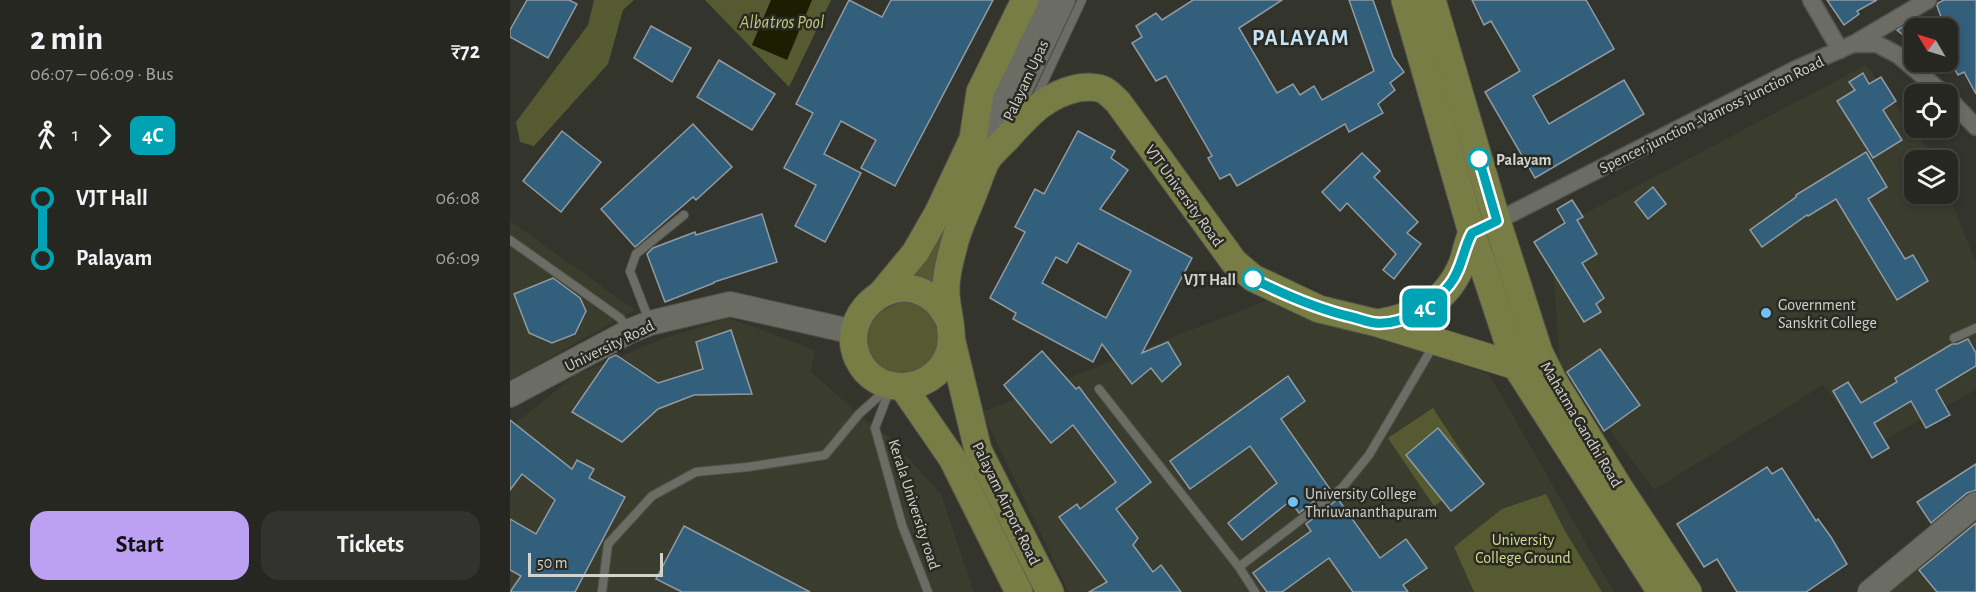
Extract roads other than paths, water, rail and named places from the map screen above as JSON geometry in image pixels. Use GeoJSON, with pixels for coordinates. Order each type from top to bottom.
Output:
{"type":"FeatureCollection","features":[{"type":"Feature","properties":{"kind":"main road"},"geometry":{"type":"LineString","coordinates":[[881,294],[915,253],[938,213],[980,150],[980,92],[1026,0]]}},
{"type":"Feature","properties":{"kind":"main road","name":"Mahatma Gandhi Road"},"geometry":{"type":"LineString","coordinates":[[1405,0],[1472,233],[1516,366],[1660,592]]}},
{"type":"Feature","properties":{"kind":"main road","name":"Mahatma Gandhi Road"},"geometry":{"type":"LineString","coordinates":[[1432,0],[1497,221],[1539,352],[1553,380],[1620,489],[1688,592]]}},
{"type":"Feature","properties":{"kind":"main road","name":"VJT University Road"},"geometry":{"type":"LineString","coordinates":[[980,150],[1045,101],[1061,92],[1094,87],[1106,91],[1118,102],[1234,262],[1253,279],[1319,309],[1377,323],[1516,366]]}},
{"type":"Feature","properties":{"kind":"main road","name":"Palayam Airport Road"},"geometry":{"type":"LineString","coordinates":[[980,150],[953,246],[946,291],[950,331],[978,450],[1050,592]]}},
{"type":"Feature","properties":{"kind":"main road"},"geometry":{"type":"LineString","coordinates":[[1377,323],[1416,314],[1436,301],[1452,282],[1461,265],[1472,233]]}},
{"type":"Feature","properties":{"kind":"main road"},"geometry":{"type":"LineString","coordinates":[[899,288],[915,289],[929,296],[941,307],[950,331],[948,356],[941,369],[917,385],[897,387],[878,381],[858,360],[854,346],[854,332],[858,316],[868,302],[881,294],[899,288]]}},
{"type":"Feature","properties":{"kind":"main road","name":"Palayam Airport Road"},"geometry":{"type":"LineString","coordinates":[[897,387],[952,458],[1019,592]]}},
{"type":"Feature","properties":{"kind":"street","name":"Palayam Upas"},"geometry":{"type":"LineString","coordinates":[[980,150],[1045,0]]}},
{"type":"Feature","properties":{"kind":"street","name":"Palayam Upas"},"geometry":{"type":"LineString","coordinates":[[980,150],[1063,0]]}},
{"type":"Feature","properties":{"kind":"street"},"geometry":{"type":"LineString","coordinates":[[1811,0],[1846,47],[1928,0]]}},
{"type":"Feature","properties":{"kind":"street","name":"Spencer junction -Vanross junction Road"},"geometry":{"type":"LineString","coordinates":[[1472,233],[1796,69],[1846,47],[1877,44],[1898,55],[1932,84]]}},
{"type":"Feature","properties":{"kind":"street","name":"Spencer junction -Vanross junction Road"},"geometry":{"type":"LineString","coordinates":[[1958,108],[1976,127]]}},
{"type":"Feature","properties":{"kind":"street","name":"University Road"},"geometry":{"type":"LineString","coordinates":[[510,395],[640,327],[730,304],[854,332]]}},
{"type":"Feature","properties":{"kind":"street"},"geometry":{"type":"LineString","coordinates":[[1870,592],[1976,504]]}},
{"type":"Feature","properties":{"kind":"lane"},"geometry":{"type":"LineString","coordinates":[[1028,115],[1082,0]]}},
{"type":"Feature","properties":{"kind":"lane"},"geometry":{"type":"LineString","coordinates":[[640,327],[630,272],[636,254],[684,215]]}},
{"type":"Feature","properties":{"kind":"lane"},"geometry":{"type":"LineString","coordinates":[[510,240],[620,318],[640,327]]}},
{"type":"Feature","properties":{"kind":"lane"},"geometry":{"type":"LineString","coordinates":[[1954,338],[1976,328]]}},
{"type":"Feature","properties":{"kind":"lane"},"geometry":{"type":"LineString","coordinates":[[1239,567],[1342,488],[1370,455],[1436,342]]}},
{"type":"Feature","properties":{"kind":"lane"},"geometry":{"type":"LineString","coordinates":[[602,592],[608,544],[652,496],[696,472],[748,467],[825,455],[859,414],[897,387]]}},
{"type":"Feature","properties":{"kind":"lane","name":"Kerala University road"},"geometry":{"type":"LineString","coordinates":[[897,387],[875,428],[902,525],[928,592]]}},
{"type":"Feature","properties":{"kind":"lane"},"geometry":{"type":"LineString","coordinates":[[1099,389],[1239,567],[1255,592]]}},
{"type":"Feature","properties":{"kind":"water","name":"Albatros Pool"},"geometry":{"type":"Polygon","coordinates":[[[771,0],[812,0],[787,60],[752,45],[771,0]]]}},
{"type":"Feature","properties":{"kind":"place","name":"Palayam"},"geometry":{"type":"Point","coordinates":[1479,159]}},
{"type":"Feature","properties":{"kind":"place","name":"VJT Hall"},"geometry":{"type":"Point","coordinates":[1253,279]}},
{"type":"Feature","properties":{"kind":"place","name":"Government Sanskrit College"},"geometry":{"type":"Point","coordinates":[1766,313]}},
{"type":"Feature","properties":{"kind":"place","name":"University College Thriuvananthapuram"},"geometry":{"type":"Point","coordinates":[1293,502]}},
{"type":"Feature","properties":{"kind":"district","name":"PALAYAM"},"geometry":{"type":"Point","coordinates":[1301,37]}},
{"type":"Feature","properties":{"kind":"park label","name":"University College Ground"},"geometry":{"type":"Point","coordinates":[1523,548]}}]}
